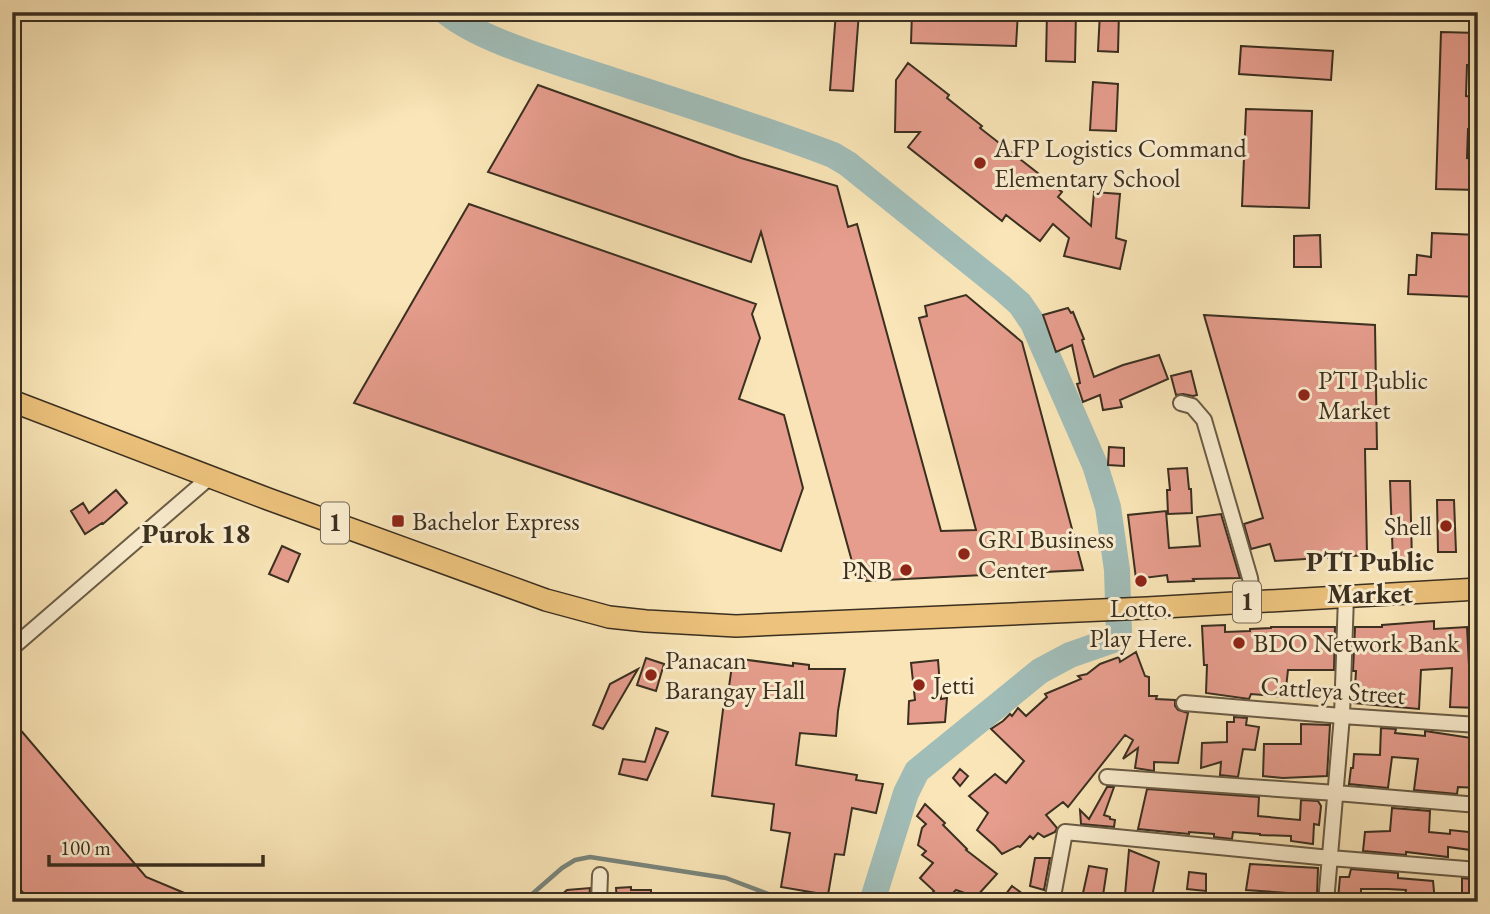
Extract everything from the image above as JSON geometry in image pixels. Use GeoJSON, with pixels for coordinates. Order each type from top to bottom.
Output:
{"type":"FeatureCollection","features":[{"type":"Feature","properties":{"kind":"highway","name":"1"},"geometry":{"type":"LineString","coordinates":[[12,401],[546,600],[609,617],[736,626],[1147,608],[1478,589]]}},
{"type":"Feature","properties":{"kind":"street"},"geometry":{"type":"LineString","coordinates":[[1181,402],[1192,407],[1204,420],[1250,578],[1253,601]]}},
{"type":"Feature","properties":{"kind":"street"},"geometry":{"type":"LineString","coordinates":[[12,648],[210,477]]}},
{"type":"Feature","properties":{"kind":"street"},"geometry":{"type":"LineString","coordinates":[[1326,902],[1342,716],[1346,596]]}},
{"type":"Feature","properties":{"kind":"street","name":"Cattleya Street"},"geometry":{"type":"LineString","coordinates":[[1184,703],[1478,724]]}},
{"type":"Feature","properties":{"kind":"street"},"geometry":{"type":"LineString","coordinates":[[1107,777],[1478,806]]}},
{"type":"Feature","properties":{"kind":"street"},"geometry":{"type":"LineString","coordinates":[[1052,902],[1065,832],[1478,870]]}},
{"type":"Feature","properties":{"kind":"street"},"geometry":{"type":"LineString","coordinates":[[599,902],[600,875]]}},
{"type":"Feature","properties":{"kind":"building"},"geometry":{"type":"Polygon","coordinates":[[[836,12],[859,12],[853,91],[830,90],[836,12]]]}},
{"type":"Feature","properties":{"kind":"building"},"geometry":{"type":"Polygon","coordinates":[[[912,12],[1018,12],[1016,46],[911,43],[912,12]]]}},
{"type":"Feature","properties":{"kind":"building"},"geometry":{"type":"Polygon","coordinates":[[[1047,12],[1076,12],[1075,62],[1046,61],[1047,12]]]}},
{"type":"Feature","properties":{"kind":"building"},"geometry":{"type":"Polygon","coordinates":[[[1100,12],[1119,12],[1118,52],[1098,51],[1100,12]]]}},
{"type":"Feature","properties":{"kind":"building"},"geometry":{"type":"Polygon","coordinates":[[[1441,32],[1478,33],[1478,65],[1467,65],[1466,96],[1478,97],[1478,129],[1468,129],[1467,158],[1478,159],[1478,190],[1436,189],[1441,32]]]}},
{"type":"Feature","properties":{"kind":"building"},"geometry":{"type":"Polygon","coordinates":[[[1241,46],[1333,51],[1331,80],[1239,74],[1241,46]]]}},
{"type":"Feature","properties":{"kind":"building","name":"AFP Logistics Command Elementary School"},"geometry":{"type":"Polygon","coordinates":[[[908,63],[949,95],[947,98],[982,126],[980,128],[1062,192],[1058,197],[1091,226],[1094,192],[1120,194],[1116,238],[1126,241],[1120,269],[1064,256],[1069,238],[1053,224],[1040,241],[1006,215],[1002,221],[908,147],[920,132],[895,132],[896,80],[908,63]]]}},
{"type":"Feature","properties":{"kind":"building"},"geometry":{"type":"Polygon","coordinates":[[[1093,82],[1118,84],[1116,131],[1090,130],[1093,82]]]}},
{"type":"Feature","properties":{"kind":"building"},"geometry":{"type":"Polygon","coordinates":[[[538,85],[741,158],[837,186],[848,227],[857,224],[941,531],[976,530],[919,318],[927,316],[925,306],[966,295],[1022,342],[1083,570],[866,581],[865,575],[856,576],[761,232],[751,262],[488,172],[538,85]]]}},
{"type":"Feature","properties":{"kind":"building"},"geometry":{"type":"Polygon","coordinates":[[[1246,109],[1312,111],[1309,208],[1242,206],[1246,109]]]}},
{"type":"Feature","properties":{"kind":"building"},"geometry":{"type":"Polygon","coordinates":[[[469,204],[756,304],[752,314],[760,338],[739,399],[784,415],[803,488],[781,551],[354,403],[469,204]]]}},
{"type":"Feature","properties":{"kind":"building"},"geometry":{"type":"Polygon","coordinates":[[[1432,233],[1478,235],[1478,297],[1408,294],[1409,275],[1416,275],[1417,255],[1431,257],[1432,233]]]}},
{"type":"Feature","properties":{"kind":"building"},"geometry":{"type":"Polygon","coordinates":[[[1320,235],[1321,267],[1294,267],[1294,236],[1320,235]]]}},
{"type":"Feature","properties":{"kind":"building"},"geometry":{"type":"Polygon","coordinates":[[[1068,308],[1073,312],[1084,339],[1082,340],[1094,377],[1159,355],[1168,379],[1120,400],[1122,407],[1103,410],[1100,395],[1083,402],[1077,384],[1080,383],[1072,345],[1056,352],[1043,315],[1068,308]]]}},
{"type":"Feature","properties":{"kind":"building","name":"PTI Public Market"},"geometry":{"type":"Polygon","coordinates":[[[1204,315],[1375,325],[1377,449],[1365,449],[1367,555],[1275,561],[1270,544],[1251,549],[1244,524],[1263,518],[1204,315]]]}},
{"type":"Feature","properties":{"kind":"building"},"geometry":{"type":"Polygon","coordinates":[[[1191,371],[1197,395],[1176,395],[1171,376],[1191,371]]]}},
{"type":"Feature","properties":{"kind":"building"},"geometry":{"type":"Polygon","coordinates":[[[1109,447],[1124,448],[1124,466],[1108,465],[1109,447]]]}},
{"type":"Feature","properties":{"kind":"building"},"geometry":{"type":"Polygon","coordinates":[[[1187,468],[1192,513],[1168,514],[1168,469],[1187,468]]]}},
{"type":"Feature","properties":{"kind":"building"},"geometry":{"type":"Polygon","coordinates":[[[1390,481],[1410,481],[1412,561],[1393,562],[1390,481]]]}},
{"type":"Feature","properties":{"kind":"building"},"geometry":{"type":"Polygon","coordinates":[[[116,490],[127,503],[103,524],[85,534],[71,511],[83,503],[89,513],[116,490]]]}},
{"type":"Feature","properties":{"kind":"building","name":"Shell"},"geometry":{"type":"Polygon","coordinates":[[[1437,500],[1454,500],[1456,552],[1438,552],[1437,500]]]}},
{"type":"Feature","properties":{"kind":"building"},"geometry":{"type":"Polygon","coordinates":[[[1166,511],[1169,548],[1200,546],[1197,517],[1221,514],[1240,578],[1168,582],[1167,575],[1136,579],[1128,515],[1166,511]]]}},
{"type":"Feature","properties":{"kind":"building"},"geometry":{"type":"Polygon","coordinates":[[[282,546],[300,554],[288,582],[269,574],[282,546]]]}},
{"type":"Feature","properties":{"kind":"building"},"geometry":{"type":"Polygon","coordinates":[[[1434,621],[1434,629],[1467,627],[1470,684],[1478,685],[1478,708],[1450,707],[1452,668],[1421,670],[1419,709],[1354,703],[1355,627],[1434,621]]]}},
{"type":"Feature","properties":{"kind":"building"},"geometry":{"type":"Polygon","coordinates":[[[1225,625],[1225,632],[1271,627],[1335,627],[1334,670],[1288,670],[1285,697],[1251,694],[1249,699],[1206,693],[1207,665],[1204,665],[1202,626],[1225,625]]]}},
{"type":"Feature","properties":{"kind":"building"},"geometry":{"type":"Polygon","coordinates":[[[1136,652],[1145,676],[1149,677],[1149,696],[1175,700],[1178,710],[1188,713],[1178,763],[1154,762],[1154,771],[1135,768],[1138,748],[1123,759],[1133,740],[1125,735],[1068,807],[1063,802],[1046,815],[1057,828],[1055,832],[1044,837],[1038,833],[1033,839],[1030,836],[1020,847],[1002,854],[977,830],[988,813],[969,796],[995,774],[1006,783],[1024,761],[991,729],[1010,714],[1012,716],[1018,708],[1026,716],[1047,697],[1045,694],[1081,679],[1078,676],[1087,674],[1100,664],[1119,657],[1120,662],[1136,652]]]}},
{"type":"Feature","properties":{"kind":"building","name":"Panacan Barangay Hall"},"geometry":{"type":"Polygon","coordinates":[[[646,658],[664,664],[656,691],[637,685],[646,658]]]}},
{"type":"Feature","properties":{"kind":"building"},"geometry":{"type":"Polygon","coordinates":[[[733,658],[793,666],[793,663],[809,665],[809,669],[845,669],[836,736],[800,733],[796,765],[857,775],[856,780],[883,784],[876,813],[852,808],[844,855],[835,854],[828,895],[781,887],[790,833],[771,830],[774,804],[712,796],[725,694],[728,694],[733,658]]]}},
{"type":"Feature","properties":{"kind":"building"},"geometry":{"type":"Polygon","coordinates":[[[938,660],[941,699],[947,698],[945,722],[908,724],[909,701],[915,700],[911,663],[938,660]]]}},
{"type":"Feature","properties":{"kind":"building"},"geometry":{"type":"Polygon","coordinates":[[[638,669],[603,729],[593,725],[610,684],[638,669]]]}},
{"type":"Feature","properties":{"kind":"building"},"geometry":{"type":"Polygon","coordinates":[[[1234,717],[1247,718],[1246,725],[1259,727],[1255,750],[1243,749],[1238,777],[1220,775],[1221,762],[1201,768],[1202,743],[1227,742],[1227,722],[1234,722],[1234,717]]]}},
{"type":"Feature","properties":{"kind":"building"},"geometry":{"type":"Polygon","coordinates":[[[12,720],[146,877],[206,902],[31,902],[12,880],[12,720]]]}},
{"type":"Feature","properties":{"kind":"building"},"geometry":{"type":"Polygon","coordinates":[[[1301,724],[1330,725],[1327,776],[1263,776],[1264,744],[1301,744],[1301,724]]]}},
{"type":"Feature","properties":{"kind":"building"},"geometry":{"type":"Polygon","coordinates":[[[656,728],[668,732],[647,780],[619,774],[623,759],[645,762],[656,728]]]}},
{"type":"Feature","properties":{"kind":"building"},"geometry":{"type":"Polygon","coordinates":[[[1381,728],[1396,729],[1395,733],[1425,736],[1425,731],[1478,739],[1478,788],[1458,787],[1457,794],[1414,790],[1418,759],[1392,757],[1388,788],[1349,784],[1354,754],[1380,755],[1381,728]]]}},
{"type":"Feature","properties":{"kind":"building"},"geometry":{"type":"Polygon","coordinates":[[[960,769],[968,776],[960,786],[953,778],[960,769]]]}},
{"type":"Feature","properties":{"kind":"building"},"geometry":{"type":"Polygon","coordinates":[[[1107,787],[1114,787],[1104,815],[1115,820],[1114,827],[1081,824],[1080,810],[1089,819],[1107,787]]]}},
{"type":"Feature","properties":{"kind":"building"},"geometry":{"type":"Polygon","coordinates":[[[1147,789],[1259,797],[1258,816],[1300,820],[1301,800],[1318,801],[1321,806],[1319,825],[1314,824],[1313,844],[1291,841],[1291,836],[1233,832],[1232,839],[1214,837],[1214,834],[1138,829],[1147,789]]]}},
{"type":"Feature","properties":{"kind":"building"},"geometry":{"type":"Polygon","coordinates":[[[925,804],[945,823],[943,825],[966,850],[997,874],[976,897],[956,890],[944,902],[923,902],[934,891],[920,878],[933,863],[922,855],[926,851],[918,845],[922,828],[926,824],[917,816],[925,804]]]}},
{"type":"Feature","properties":{"kind":"building"},"geometry":{"type":"Polygon","coordinates":[[[1392,808],[1430,811],[1429,832],[1450,834],[1450,830],[1478,833],[1478,851],[1448,847],[1448,857],[1363,851],[1365,832],[1390,831],[1392,808]]]}},
{"type":"Feature","properties":{"kind":"building"},"geometry":{"type":"Polygon","coordinates":[[[1129,850],[1159,862],[1151,902],[1125,895],[1129,850]]]}},
{"type":"Feature","properties":{"kind":"building"},"geometry":{"type":"Polygon","coordinates":[[[1035,858],[1050,858],[1044,890],[1030,886],[1035,858]]]}},
{"type":"Feature","properties":{"kind":"building"},"geometry":{"type":"Polygon","coordinates":[[[1250,864],[1318,868],[1317,895],[1246,890],[1250,864]]]}},
{"type":"Feature","properties":{"kind":"building"},"geometry":{"type":"Polygon","coordinates":[[[1089,866],[1107,869],[1102,902],[1081,902],[1089,866]]]}},
{"type":"Feature","properties":{"kind":"building"},"geometry":{"type":"Polygon","coordinates":[[[1351,869],[1398,873],[1398,878],[1433,881],[1435,902],[1404,902],[1406,890],[1388,889],[1361,889],[1361,900],[1338,899],[1340,877],[1349,877],[1351,869]]]}},
{"type":"Feature","properties":{"kind":"building"},"geometry":{"type":"Polygon","coordinates":[[[1189,872],[1206,874],[1206,891],[1187,889],[1189,872]]]}},
{"type":"Feature","properties":{"kind":"building"},"geometry":{"type":"Polygon","coordinates":[[[1462,878],[1478,880],[1478,895],[1462,894],[1462,878]]]}},
{"type":"Feature","properties":{"kind":"building"},"geometry":{"type":"Polygon","coordinates":[[[1012,886],[1023,894],[1016,902],[1000,902],[1012,886]]]}},
{"type":"Feature","properties":{"kind":"building"},"geometry":{"type":"Polygon","coordinates":[[[631,887],[631,890],[651,890],[651,902],[617,902],[616,888],[631,887]]]}},
{"type":"Feature","properties":{"kind":"building"},"geometry":{"type":"Polygon","coordinates":[[[590,888],[589,902],[553,902],[567,890],[590,888]]]}},
{"type":"Feature","properties":{"kind":"waterway"},"geometry":{"type":"LineString","coordinates":[[446,12],[476,31],[549,60],[833,155],[848,164],[1002,288],[1020,304],[1033,323],[1095,465],[1108,507],[1117,570],[1119,634],[1113,640],[1070,655],[1040,671],[917,771],[906,793],[872,902]]}},
{"type":"Feature","properties":{"kind":"waterway"},"geometry":{"type":"LineString","coordinates":[[523,902],[562,868],[575,860],[590,857],[726,878],[784,902]]}},
{"type":"Feature","properties":{"kind":"place","name":"AFP Logistics Command Elementary School"},"geometry":{"type":"Point","coordinates":[980,163]}},
{"type":"Feature","properties":{"kind":"place","name":"PTI Public Market"},"geometry":{"type":"Point","coordinates":[1304,395]}},
{"type":"Feature","properties":{"kind":"place","name":"Bachelor Express"},"geometry":{"type":"Point","coordinates":[398,521]}},
{"type":"Feature","properties":{"kind":"place","name":"Shell"},"geometry":{"type":"Point","coordinates":[1446,526]}},
{"type":"Feature","properties":{"kind":"place","name":"GRI Business Center"},"geometry":{"type":"Point","coordinates":[964,554]}},
{"type":"Feature","properties":{"kind":"place","name":"PNB"},"geometry":{"type":"Point","coordinates":[906,570]}},
{"type":"Feature","properties":{"kind":"place","name":"Lotto. Play Here."},"geometry":{"type":"Point","coordinates":[1141,581]}},
{"type":"Feature","properties":{"kind":"place","name":"BDO Network Bank"},"geometry":{"type":"Point","coordinates":[1239,643]}},
{"type":"Feature","properties":{"kind":"place","name":"Panacan Barangay Hall"},"geometry":{"type":"Point","coordinates":[651,675]}},
{"type":"Feature","properties":{"kind":"place","name":"Jetti"},"geometry":{"type":"Point","coordinates":[919,685]}},
{"type":"Feature","properties":{"kind":"district","name":"Purok 18"},"geometry":{"type":"Point","coordinates":[196,533]}},
{"type":"Feature","properties":{"kind":"district","name":"PTI Public Market"},"geometry":{"type":"Point","coordinates":[1370,577]}}]}
